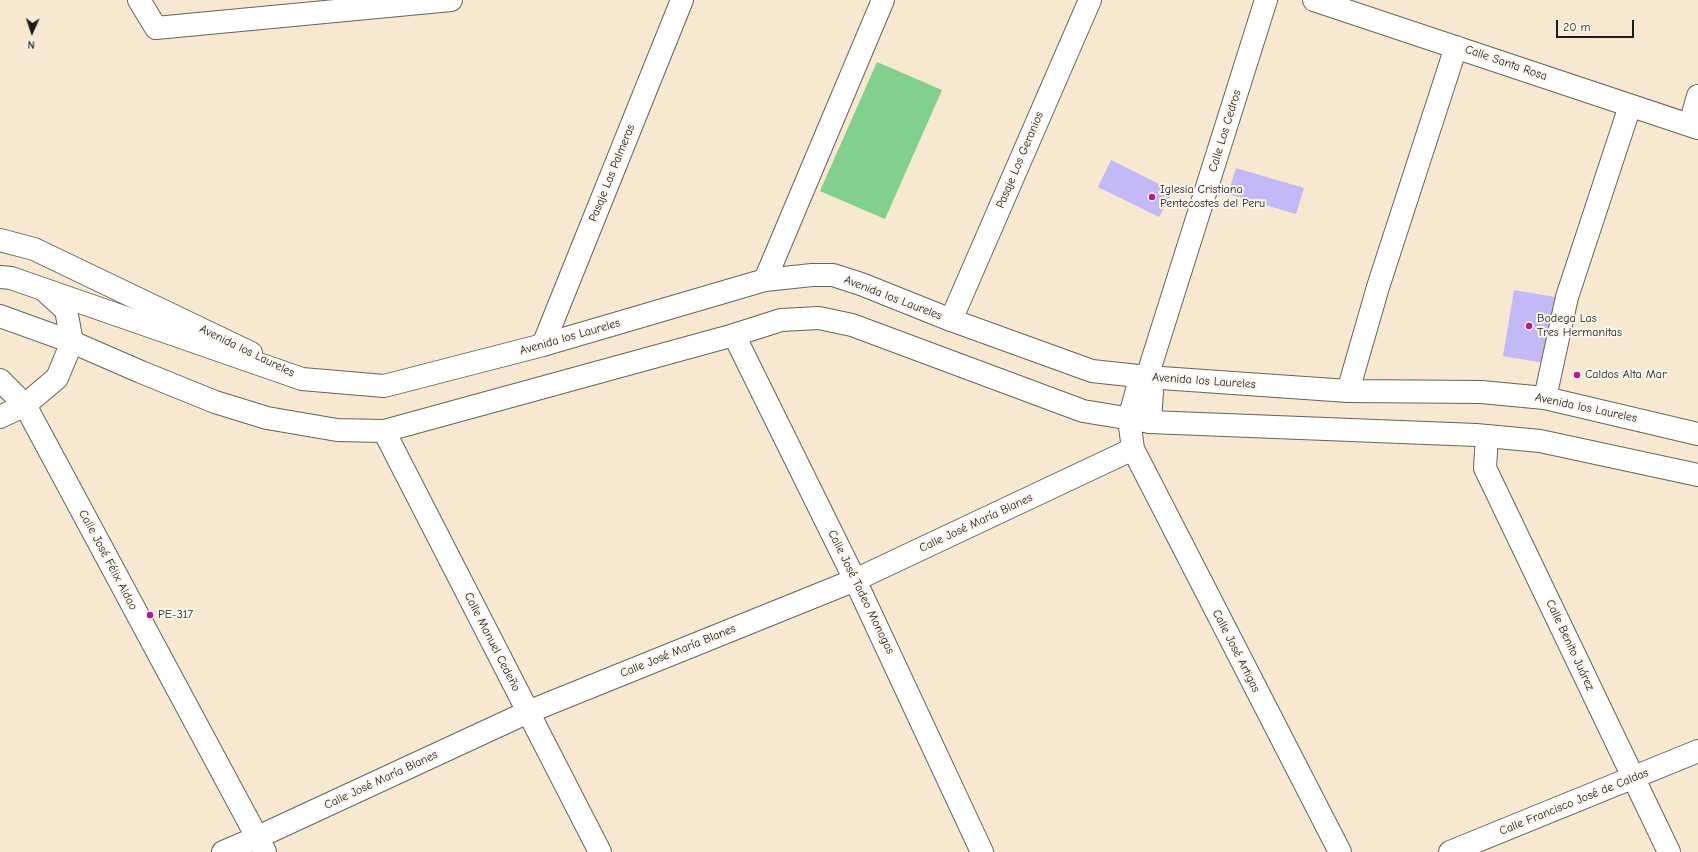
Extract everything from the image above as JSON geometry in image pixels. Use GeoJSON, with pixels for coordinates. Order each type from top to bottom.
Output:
{"type":"FeatureCollection","features":[{"type":"Feature","properties":{"kind":"street"},"geometry":{"type":"LineString","coordinates":[[139,0],[156,28],[451,0]]}},
{"type":"Feature","properties":{"kind":"street","name":"Pasaje Las Palmeras"},"geometry":{"type":"LineString","coordinates":[[542,345],[682,0]]}},
{"type":"Feature","properties":{"kind":"street"},"geometry":{"type":"LineString","coordinates":[[765,280],[883,0]]}},
{"type":"Feature","properties":{"kind":"street","name":"Pasaje Los Geranios"},"geometry":{"type":"LineString","coordinates":[[951,320],[1090,0]]}},
{"type":"Feature","properties":{"kind":"street","name":"Calle Los Cedros"},"geometry":{"type":"LineString","coordinates":[[1147,377],[1266,0]]}},
{"type":"Feature","properties":{"kind":"street","name":"Calle Santa Rosa"},"geometry":{"type":"LineString","coordinates":[[1314,0],[1694,126]]}},
{"type":"Feature","properties":{"kind":"street"},"geometry":{"type":"LineString","coordinates":[[1348,391],[1378,287],[1456,47]]}},
{"type":"Feature","properties":{"kind":"street"},"geometry":{"type":"LineString","coordinates":[[1694,126],[1698,96]]}},
{"type":"Feature","properties":{"kind":"street"},"geometry":{"type":"LineString","coordinates":[[1545,398],[1567,297],[1630,106]]}},
{"type":"Feature","properties":{"kind":"street","name":"Avenida los Laureles"},"geometry":{"type":"LineString","coordinates":[[0,240],[34,249],[302,379],[384,386],[542,345],[765,280],[812,275],[833,275],[861,284],[951,320],[1092,371],[1147,377],[1348,391],[1481,392],[1545,398],[1698,434]]}},
{"type":"Feature","properties":{"kind":"street"},"geometry":{"type":"LineString","coordinates":[[0,277],[11,278],[302,379]]}},
{"type":"Feature","properties":{"kind":"street"},"geometry":{"type":"LineString","coordinates":[[0,417],[25,405],[57,378],[72,342],[66,310],[44,290]]}},
{"type":"Feature","properties":{"kind":"street"},"geometry":{"type":"LineString","coordinates":[[0,316],[72,342],[215,402],[266,418],[336,430],[384,431],[734,335],[781,320],[819,318],[852,325],[1083,411],[1139,420],[1487,436],[1540,441],[1698,475]]}},
{"type":"Feature","properties":{"kind":"street","name":"Calle José Tadeo Monagas"},"geometry":{"type":"LineString","coordinates":[[734,335],[855,580],[982,852]]}},
{"type":"Feature","properties":{"kind":"street","name":"Calle José Artigas"},"geometry":{"type":"LineString","coordinates":[[1147,377],[1137,390],[1139,420],[1133,449],[1340,852]]}},
{"type":"Feature","properties":{"kind":"street","name":"Calle José Félix Aldao"},"geometry":{"type":"LineString","coordinates":[[0,380],[25,405],[262,845]]}},
{"type":"Feature","properties":{"kind":"street","name":"Calle Manuel Cedeño"},"geometry":{"type":"LineString","coordinates":[[384,431],[600,852]]}},
{"type":"Feature","properties":{"kind":"street","name":"Calle Benito Juárez"},"geometry":{"type":"LineString","coordinates":[[1487,436],[1485,468],[1669,852]]}},
{"type":"Feature","properties":{"kind":"street","name":"Calle José María Blanes"},"geometry":{"type":"LineString","coordinates":[[223,852],[262,845],[528,712],[855,580],[1133,449]]}},
{"type":"Feature","properties":{"kind":"street","name":"Calle Francisco José de Caldas"},"geometry":{"type":"LineString","coordinates":[[1450,852],[1698,751]]}},
{"type":"Feature","properties":{"kind":"green space"},"geometry":{"type":"Polygon","coordinates":[[[877,62],[942,90],[885,219],[820,191],[877,62]]]}},
{"type":"Feature","properties":{"kind":"building"},"geometry":{"type":"Polygon","coordinates":[[[1111,160],[1173,191],[1159,217],[1098,187],[1111,160]]]}},
{"type":"Feature","properties":{"kind":"building"},"geometry":{"type":"Polygon","coordinates":[[[1236,168],[1304,188],[1296,214],[1228,194],[1236,168]]]}},
{"type":"Feature","properties":{"kind":"building","name":"Bodega Las Tres Hermanitas"},"geometry":{"type":"Polygon","coordinates":[[[1514,290],[1555,297],[1544,363],[1503,356],[1514,290]]]}},
{"type":"Feature","properties":{"kind":"place","name":"Iglesia Cristiana Pentecostes del Peru"},"geometry":{"type":"Point","coordinates":[1152,197]}},
{"type":"Feature","properties":{"kind":"place","name":"Bodega Las Tres Hermanitas"},"geometry":{"type":"Point","coordinates":[1529,326]}},
{"type":"Feature","properties":{"kind":"place","name":"Caldos Alta Mar"},"geometry":{"type":"Point","coordinates":[1577,375]}},
{"type":"Feature","properties":{"kind":"place","name":"PE-317"},"geometry":{"type":"Point","coordinates":[150,615]}}]}
